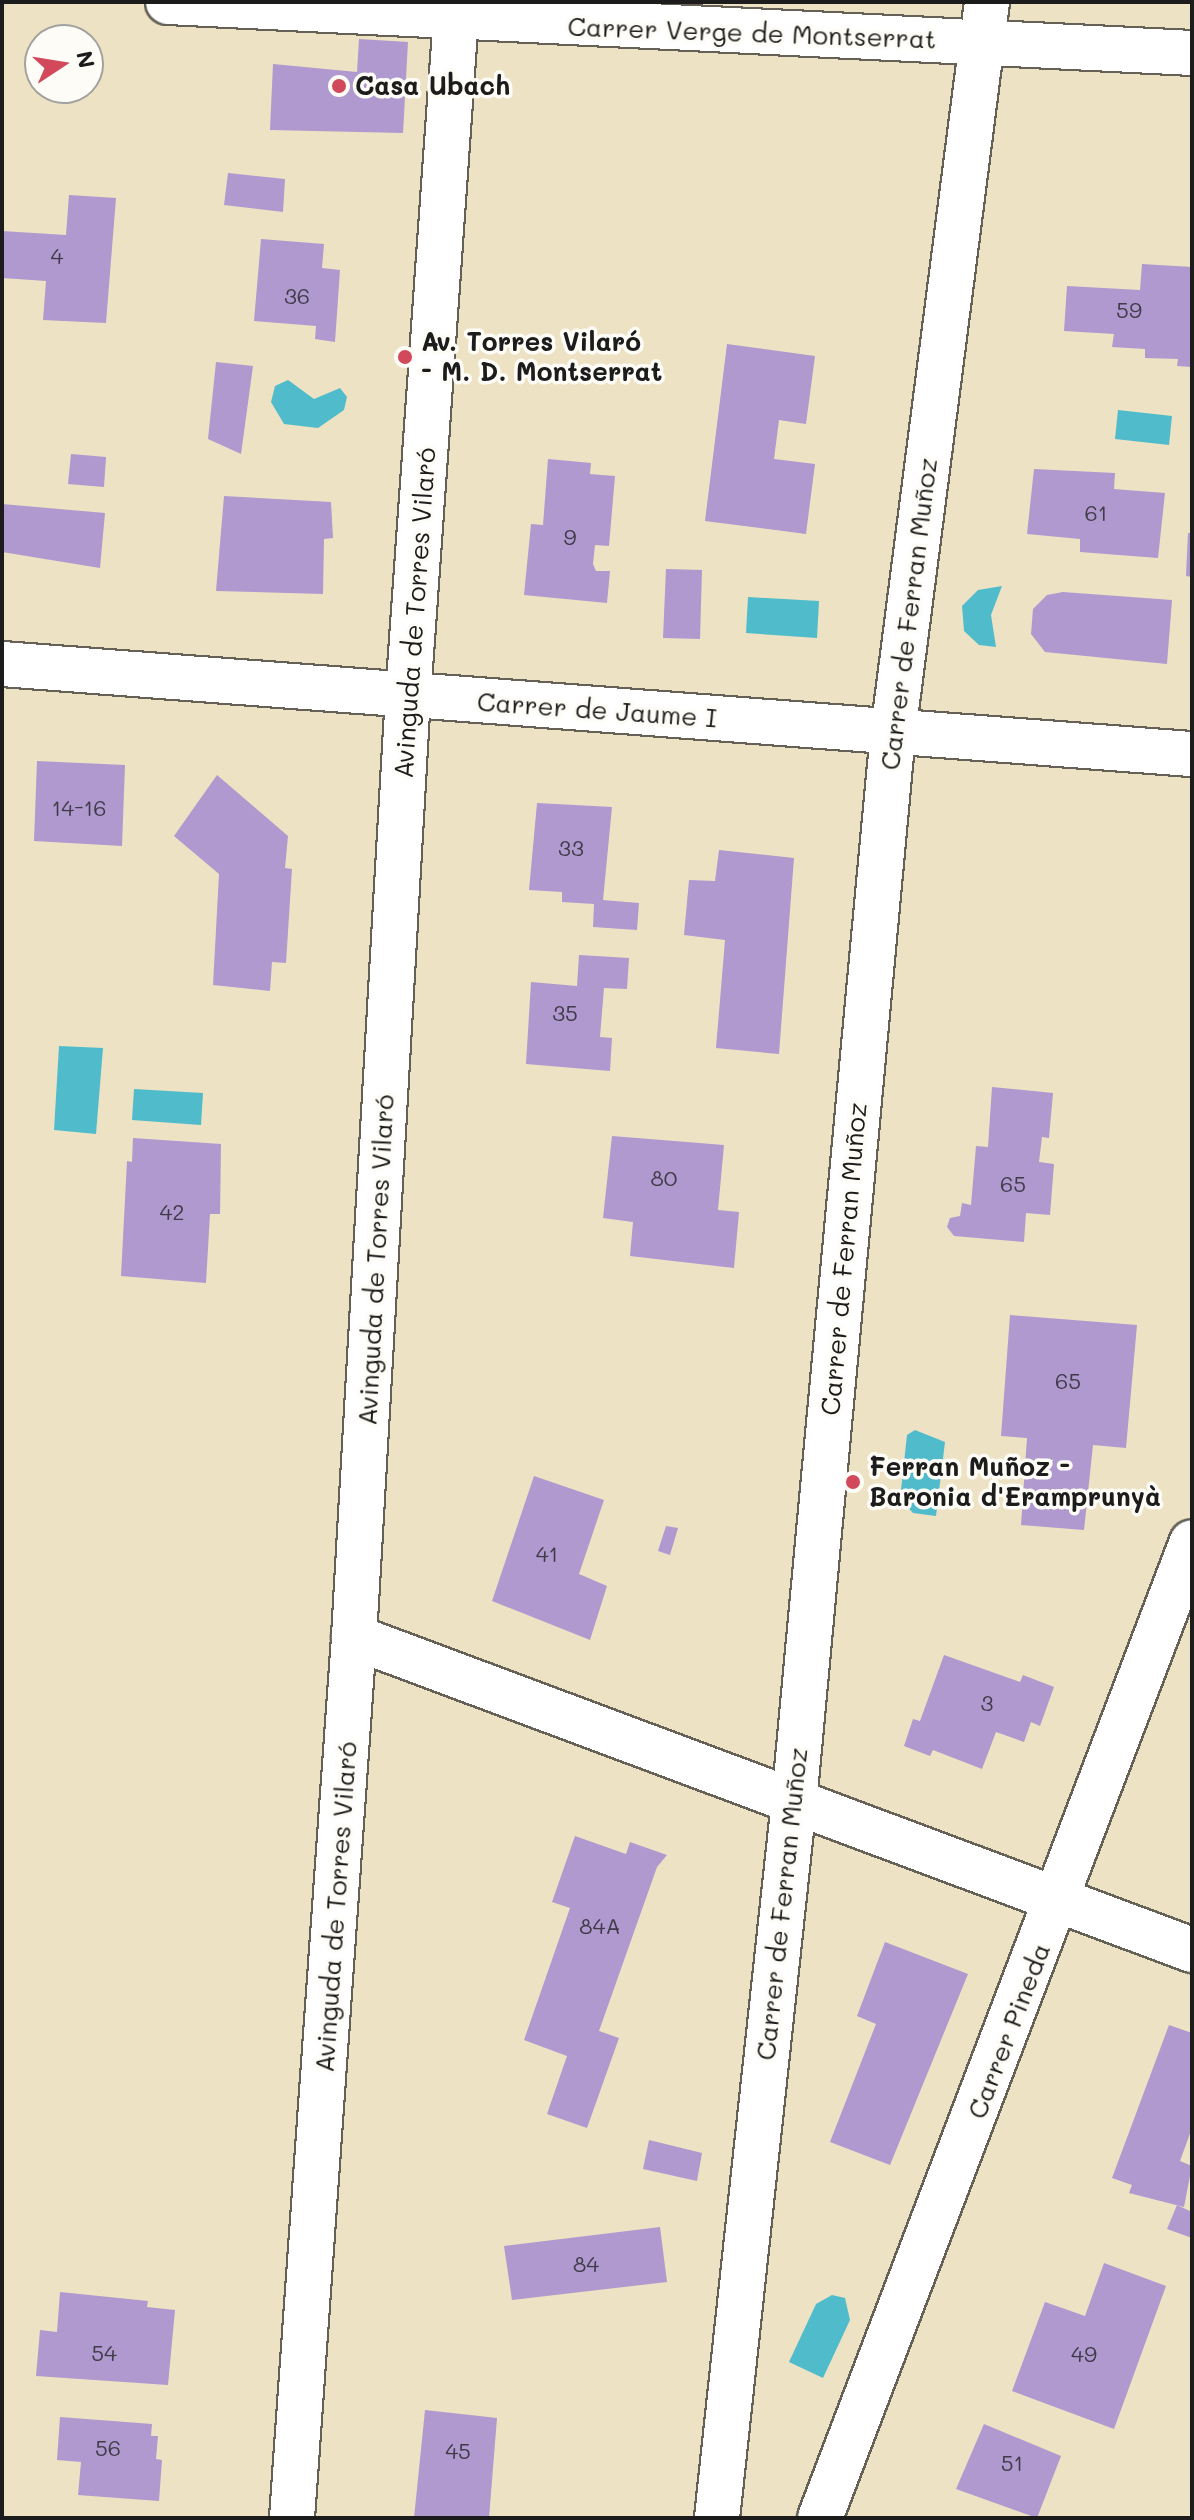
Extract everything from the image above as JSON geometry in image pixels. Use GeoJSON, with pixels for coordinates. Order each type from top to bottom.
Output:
{"type":"FeatureCollection","features":[{"type":"Feature","properties":{"kind":"street","name":"Carrer Verge de Montserrat"},"geometry":{"type":"LineString","coordinates":[[168,2],[984,22],[1192,53]]}},
{"type":"Feature","properties":{"kind":"street","name":"Avinguda de Torres Vilaró"},"geometry":{"type":"LineString","coordinates":[[292,2518],[354,1637],[408,696],[457,11]]}},
{"type":"Feature","properties":{"kind":"street","name":"Carrer de Ferran Muñoz"},"geometry":{"type":"LineString","coordinates":[[717,2518],[794,1802],[893,733],[984,22]]}},
{"type":"Feature","properties":{"kind":"street","name":"Carrer de Jaume I"},"geometry":{"type":"LineString","coordinates":[[2,664],[1192,754]]}},
{"type":"Feature","properties":{"kind":"street","name":"Carrer Pineda"},"geometry":{"type":"LineString","coordinates":[[820,2518],[1059,1900],[1192,1542]]}},
{"type":"Feature","properties":{"kind":"street"},"geometry":{"type":"LineString","coordinates":[[354,1637],[1192,1950]]}},
{"type":"Feature","properties":{"kind":"water"},"geometry":{"type":"Polygon","coordinates":[[[288,380],[314,399],[340,388],[347,397],[344,410],[318,428],[284,424],[271,402],[275,386],[288,380]]]}},
{"type":"Feature","properties":{"kind":"water"},"geometry":{"type":"Polygon","coordinates":[[[1118,410],[1172,416],[1169,445],[1115,439],[1118,410]]]}},
{"type":"Feature","properties":{"kind":"water"},"geometry":{"type":"Polygon","coordinates":[[[1002,586],[991,615],[996,647],[979,645],[964,631],[962,606],[978,590],[1002,586]]]}},
{"type":"Feature","properties":{"kind":"water"},"geometry":{"type":"Polygon","coordinates":[[[748,597],[819,601],[817,638],[746,633],[748,597]]]}},
{"type":"Feature","properties":{"kind":"water"},"geometry":{"type":"Polygon","coordinates":[[[59,1046],[103,1048],[96,1134],[54,1130],[59,1046]]]}},
{"type":"Feature","properties":{"kind":"water"},"geometry":{"type":"Polygon","coordinates":[[[134,1089],[203,1093],[201,1125],[132,1120],[134,1089]]]}},
{"type":"Feature","properties":{"kind":"water"},"geometry":{"type":"Polygon","coordinates":[[[915,1430],[945,1442],[936,1516],[913,1513],[900,1499],[907,1435],[915,1430]]]}},
{"type":"Feature","properties":{"kind":"water"},"geometry":{"type":"Polygon","coordinates":[[[832,2295],[845,2298],[850,2320],[823,2378],[789,2362],[816,2304],[832,2295]]]}},
{"type":"Feature","properties":{"kind":"building","name":"Casa Ubach"},"geometry":{"type":"Polygon","coordinates":[[[359,39],[408,42],[403,133],[270,130],[273,64],[357,72],[359,39]]]}},
{"type":"Feature","properties":{"kind":"building"},"geometry":{"type":"Polygon","coordinates":[[[228,173],[285,179],[283,212],[224,205],[228,173]]]}},
{"type":"Feature","properties":{"kind":"building"},"geometry":{"type":"Polygon","coordinates":[[[69,195],[116,198],[106,323],[43,320],[46,281],[2,278],[2,231],[66,235],[69,195]]]}},
{"type":"Feature","properties":{"kind":"building"},"geometry":{"type":"Polygon","coordinates":[[[261,239],[324,244],[322,268],[340,270],[335,342],[315,339],[316,326],[254,321],[261,239]]]}},
{"type":"Feature","properties":{"kind":"building"},"geometry":{"type":"Polygon","coordinates":[[[1142,264],[1192,267],[1192,367],[1177,366],[1178,359],[1145,358],[1145,349],[1112,347],[1114,334],[1064,331],[1067,286],[1140,290],[1142,264]]]}},
{"type":"Feature","properties":{"kind":"building"},"geometry":{"type":"Polygon","coordinates":[[[727,344],[815,356],[806,424],[779,420],[774,459],[815,464],[806,534],[705,521],[727,344]]]}},
{"type":"Feature","properties":{"kind":"building"},"geometry":{"type":"Polygon","coordinates":[[[216,362],[253,366],[241,454],[208,439],[216,362]]]}},
{"type":"Feature","properties":{"kind":"building"},"geometry":{"type":"Polygon","coordinates":[[[71,454],[106,457],[104,487],[68,484],[71,454]]]}},
{"type":"Feature","properties":{"kind":"building"},"geometry":{"type":"Polygon","coordinates":[[[548,459],[591,463],[590,474],[615,476],[609,546],[595,545],[593,564],[596,571],[610,571],[607,603],[524,595],[531,524],[543,525],[548,459]]]}},
{"type":"Feature","properties":{"kind":"building"},"geometry":{"type":"Polygon","coordinates":[[[1034,469],[1115,473],[1114,489],[1165,493],[1158,558],[1080,552],[1080,539],[1027,534],[1034,469]]]}},
{"type":"Feature","properties":{"kind":"building"},"geometry":{"type":"Polygon","coordinates":[[[224,496],[331,502],[333,538],[324,539],[323,594],[216,591],[224,496]]]}},
{"type":"Feature","properties":{"kind":"building"},"geometry":{"type":"Polygon","coordinates":[[[2,504],[105,513],[100,568],[2,552],[2,504]]]}},
{"type":"Feature","properties":{"kind":"building"},"geometry":{"type":"Polygon","coordinates":[[[1188,533],[1192,533],[1192,577],[1186,576],[1188,533]]]}},
{"type":"Feature","properties":{"kind":"building"},"geometry":{"type":"Polygon","coordinates":[[[666,569],[702,570],[700,639],[663,638],[666,569]]]}},
{"type":"Feature","properties":{"kind":"building"},"geometry":{"type":"Polygon","coordinates":[[[1063,592],[1172,600],[1167,664],[1045,652],[1031,634],[1033,609],[1047,595],[1063,592]]]}},
{"type":"Feature","properties":{"kind":"building"},"geometry":{"type":"Polygon","coordinates":[[[37,761],[125,765],[122,846],[34,841],[37,761]]]}},
{"type":"Feature","properties":{"kind":"building"},"geometry":{"type":"Polygon","coordinates":[[[217,775],[288,836],[285,868],[292,869],[286,963],[272,962],[270,991],[213,985],[219,874],[174,836],[217,775]]]}},
{"type":"Feature","properties":{"kind":"building"},"geometry":{"type":"Polygon","coordinates":[[[537,803],[612,807],[603,900],[639,903],[637,930],[593,927],[594,904],[562,902],[562,892],[529,890],[537,803]]]}},
{"type":"Feature","properties":{"kind":"building"},"geometry":{"type":"Polygon","coordinates":[[[719,850],[794,858],[779,1054],[716,1048],[725,940],[684,935],[689,880],[715,881],[719,850]]]}},
{"type":"Feature","properties":{"kind":"building"},"geometry":{"type":"Polygon","coordinates":[[[579,955],[629,958],[627,989],[604,988],[600,1037],[612,1038],[610,1071],[526,1064],[531,982],[577,986],[579,955]]]}},
{"type":"Feature","properties":{"kind":"building"},"geometry":{"type":"Polygon","coordinates":[[[992,1087],[1053,1093],[1049,1138],[1042,1137],[1039,1162],[1054,1164],[1050,1215],[1026,1213],[1024,1242],[954,1236],[947,1227],[950,1218],[960,1216],[962,1203],[971,1205],[976,1146],[988,1147],[992,1087]]]}},
{"type":"Feature","properties":{"kind":"building"},"geometry":{"type":"Polygon","coordinates":[[[612,1136],[724,1145],[718,1210],[739,1212],[734,1268],[630,1256],[633,1222],[603,1218],[612,1136]]]}},
{"type":"Feature","properties":{"kind":"building"},"geometry":{"type":"Polygon","coordinates":[[[133,1138],[221,1144],[220,1214],[210,1214],[206,1283],[121,1276],[127,1161],[132,1162],[133,1138]]]}},
{"type":"Feature","properties":{"kind":"building"},"geometry":{"type":"Polygon","coordinates":[[[1010,1315],[1137,1325],[1126,1448],[1093,1445],[1084,1530],[1021,1525],[1027,1438],[1001,1436],[1010,1315]]]}},
{"type":"Feature","properties":{"kind":"building"},"geometry":{"type":"Polygon","coordinates":[[[534,1476],[604,1500],[579,1574],[607,1586],[590,1640],[492,1601],[534,1476]]]}},
{"type":"Feature","properties":{"kind":"building"},"geometry":{"type":"Polygon","coordinates":[[[666,1526],[678,1528],[670,1555],[658,1551],[666,1526]]]}},
{"type":"Feature","properties":{"kind":"building"},"geometry":{"type":"Polygon","coordinates":[[[944,1655],[1020,1682],[1023,1675],[1054,1687],[1040,1726],[1031,1722],[1024,1742],[996,1732],[982,1769],[933,1750],[930,1756],[904,1746],[913,1719],[920,1721],[944,1655]]]}},
{"type":"Feature","properties":{"kind":"building"},"geometry":{"type":"Polygon","coordinates":[[[575,1836],[626,1854],[630,1842],[667,1855],[657,1867],[599,2031],[619,2038],[587,2128],[547,2114],[567,2056],[524,2040],[570,1908],[552,1902],[575,1836]]]}},
{"type":"Feature","properties":{"kind":"building"},"geometry":{"type":"Polygon","coordinates":[[[885,1942],[968,1974],[890,2165],[830,2142],[876,2024],[857,2016],[885,1942]]]}},
{"type":"Feature","properties":{"kind":"building"},"geometry":{"type":"Polygon","coordinates":[[[1169,2025],[1192,2033],[1192,2128],[1180,2161],[1192,2166],[1184,2207],[1129,2193],[1132,2185],[1112,2178],[1169,2025]]]}},
{"type":"Feature","properties":{"kind":"building"},"geometry":{"type":"Polygon","coordinates":[[[649,2140],[702,2153],[697,2181],[643,2169],[649,2140]]]}},
{"type":"Feature","properties":{"kind":"building"},"geometry":{"type":"Polygon","coordinates":[[[1177,2205],[1192,2212],[1192,2238],[1167,2229],[1177,2205]]]}},
{"type":"Feature","properties":{"kind":"building"},"geometry":{"type":"Polygon","coordinates":[[[660,2227],[667,2282],[512,2300],[504,2246],[660,2227]]]}},
{"type":"Feature","properties":{"kind":"building"},"geometry":{"type":"Polygon","coordinates":[[[1104,2263],[1166,2286],[1114,2429],[1012,2391],[1045,2302],[1085,2316],[1104,2263]]]}},
{"type":"Feature","properties":{"kind":"building"},"geometry":{"type":"Polygon","coordinates":[[[60,2292],[148,2301],[147,2307],[175,2310],[168,2385],[36,2376],[40,2330],[57,2332],[60,2292]]]}},
{"type":"Feature","properties":{"kind":"building"},"geometry":{"type":"Polygon","coordinates":[[[425,2410],[497,2418],[489,2518],[414,2518],[425,2410]]]}},
{"type":"Feature","properties":{"kind":"building"},"geometry":{"type":"Polygon","coordinates":[[[60,2417],[152,2424],[151,2436],[158,2436],[156,2459],[162,2460],[159,2501],[78,2495],[81,2462],[57,2460],[60,2417]]]}},
{"type":"Feature","properties":{"kind":"building"},"geometry":{"type":"Polygon","coordinates":[[[984,2424],[1061,2456],[1037,2518],[956,2489],[984,2424]]]}},
{"type":"Feature","properties":{"kind":"place","name":"Casa Ubach"},"geometry":{"type":"Point","coordinates":[339,86]}},
{"type":"Feature","properties":{"kind":"place","name":"Av. Torres Vilaró - M. D. Montserrat"},"geometry":{"type":"Point","coordinates":[405,357]}},
{"type":"Feature","properties":{"kind":"place","name":"Ferran Muñoz - Baronia d'Eramprunyà"},"geometry":{"type":"Point","coordinates":[853,1482]}}]}
